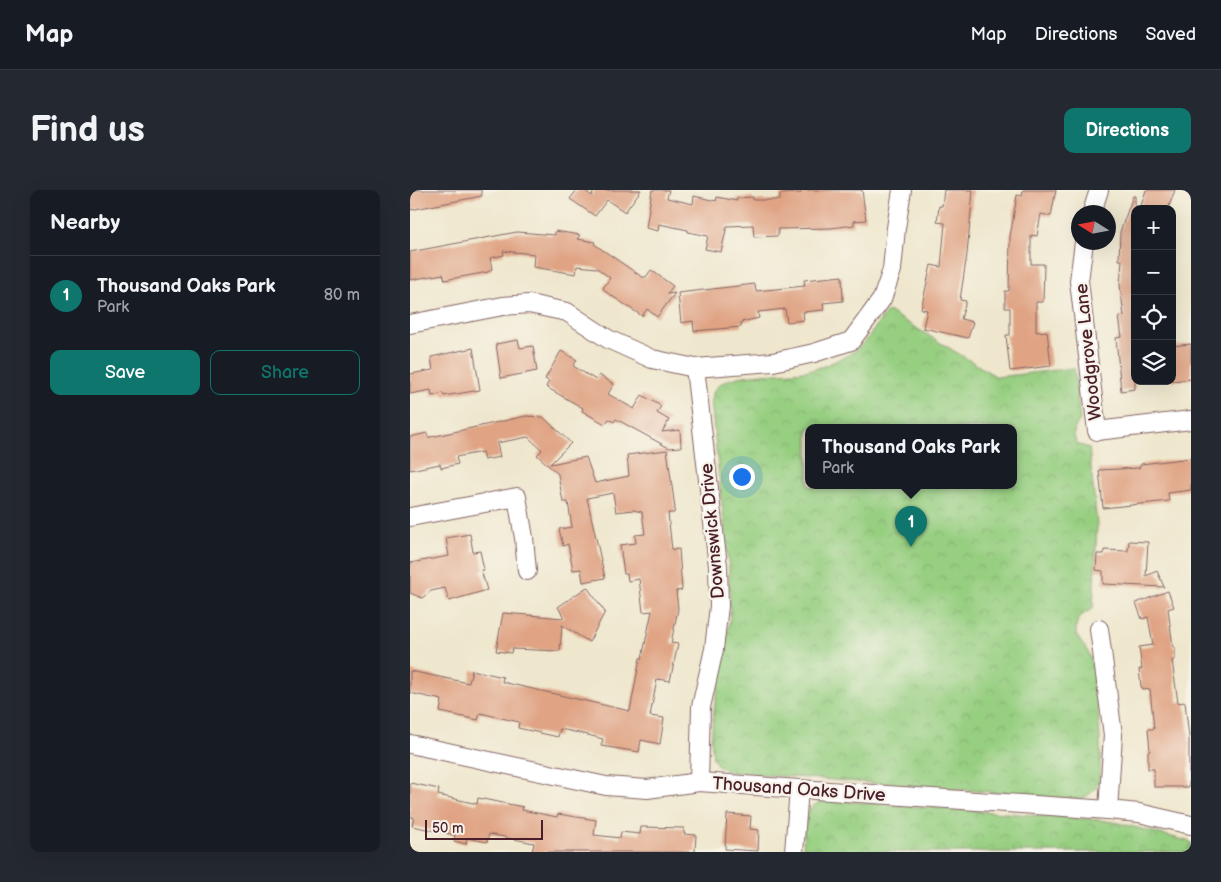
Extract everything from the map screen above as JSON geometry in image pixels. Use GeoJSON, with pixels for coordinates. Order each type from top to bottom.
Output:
{"type":"FeatureCollection","features":[{"type":"Feature","properties":{"kind":"street"},"geometry":{"type":"LineString","coordinates":[[410,324],[503,306],[529,304],[567,312],[615,342],[652,360],[695,368],[773,362],[814,354],[851,341],[882,299],[892,270],[902,190]]}},
{"type":"Feature","properties":{"kind":"street"},"geometry":{"type":"LineString","coordinates":[[1094,205],[1099,190]]}},
{"type":"Feature","properties":{"kind":"street","name":"Woodgrove Lane"},"geometry":{"type":"LineString","coordinates":[[1083,250],[1078,282],[1097,431],[1191,420]]}},
{"type":"Feature","properties":{"kind":"street","name":"Downswick Drive"},"geometry":{"type":"LineString","coordinates":[[695,368],[718,566],[719,606],[714,649],[702,707],[699,782]]}},
{"type":"Feature","properties":{"kind":"street"},"geometry":{"type":"LineString","coordinates":[[410,517],[517,496],[527,571]]}},
{"type":"Feature","properties":{"kind":"street"},"geometry":{"type":"LineString","coordinates":[[1099,629],[1113,735],[1108,810]]}},
{"type":"Feature","properties":{"kind":"street","name":"Thousand Oaks Drive"},"geometry":{"type":"LineString","coordinates":[[410,744],[606,786],[647,789],[699,782],[1108,810],[1139,813],[1191,826]]}},
{"type":"Feature","properties":{"kind":"street"},"geometry":{"type":"LineString","coordinates":[[794,852],[799,789]]}},
{"type":"Feature","properties":{"kind":"green space"},"geometry":{"type":"Polygon","coordinates":[[[888,311],[997,377],[1074,368],[1080,420],[1075,429],[1074,438],[1077,444],[1089,448],[1097,525],[1093,609],[1084,613],[1080,618],[1076,631],[1090,657],[1093,668],[1099,720],[1100,772],[1095,788],[1082,799],[729,772],[718,766],[713,758],[711,740],[714,710],[730,618],[729,570],[711,400],[713,394],[715,389],[724,382],[743,376],[805,371],[819,368],[857,350],[867,340],[888,311]]]}},
{"type":"Feature","properties":{"kind":"green space"},"geometry":{"type":"Polygon","coordinates":[[[826,800],[1100,820],[1119,823],[1191,842],[1191,852],[803,852],[804,827],[807,813],[817,803],[826,800]]]}},
{"type":"Feature","properties":{"kind":"building"},"geometry":{"type":"Polygon","coordinates":[[[410,190],[481,190],[482,196],[410,210],[410,190]]]}},
{"type":"Feature","properties":{"kind":"building"},"geometry":{"type":"Polygon","coordinates":[[[577,190],[584,190],[592,196],[594,190],[641,190],[625,212],[607,200],[595,216],[570,199],[577,190]]]}},
{"type":"Feature","properties":{"kind":"building"},"geometry":{"type":"Polygon","coordinates":[[[652,190],[669,190],[667,198],[693,204],[694,196],[716,201],[717,197],[737,201],[737,198],[753,197],[753,200],[780,200],[780,194],[801,193],[801,190],[862,190],[866,220],[854,221],[854,225],[831,228],[778,229],[778,236],[754,237],[753,225],[727,226],[721,252],[705,249],[708,236],[659,224],[658,231],[646,228],[652,190]]]}},
{"type":"Feature","properties":{"kind":"building"},"geometry":{"type":"Polygon","coordinates":[[[944,190],[973,190],[967,254],[960,300],[966,301],[961,319],[973,322],[968,338],[923,328],[927,310],[921,309],[931,265],[941,267],[945,223],[937,222],[944,190]]]}},
{"type":"Feature","properties":{"kind":"building"},"geometry":{"type":"Polygon","coordinates":[[[1023,190],[1056,190],[1051,216],[1041,214],[1037,236],[1031,235],[1031,264],[1044,264],[1043,302],[1036,302],[1036,332],[1047,331],[1051,366],[1010,371],[1006,335],[1010,335],[1010,308],[1005,308],[1005,291],[1009,291],[1010,237],[1017,195],[1022,196],[1023,190]]]}},
{"type":"Feature","properties":{"kind":"building"},"geometry":{"type":"Polygon","coordinates":[[[1146,190],[1175,190],[1169,205],[1141,205],[1146,190]]]}},
{"type":"Feature","properties":{"kind":"building"},"geometry":{"type":"Polygon","coordinates":[[[1133,196],[1135,196],[1135,205],[1131,205],[1131,385],[1135,385],[1135,389],[1121,391],[1116,338],[1122,337],[1119,317],[1124,316],[1120,285],[1122,260],[1119,260],[1120,232],[1133,196]]]}},
{"type":"Feature","properties":{"kind":"building"},"geometry":{"type":"Polygon","coordinates":[[[555,231],[580,235],[577,239],[595,242],[594,244],[642,277],[646,277],[651,270],[673,286],[667,294],[675,293],[657,317],[647,309],[642,316],[606,292],[603,288],[610,278],[597,268],[577,266],[576,274],[533,267],[534,254],[503,251],[504,255],[490,258],[492,269],[488,272],[445,280],[443,274],[410,280],[410,252],[517,232],[555,235],[555,231]]]}},
{"type":"Feature","properties":{"kind":"building"},"geometry":{"type":"Polygon","coordinates":[[[842,276],[843,301],[823,303],[824,310],[803,312],[804,320],[787,322],[785,309],[758,312],[759,318],[741,322],[741,327],[694,331],[693,321],[681,323],[678,293],[755,284],[756,291],[805,286],[804,280],[842,276]]]}},
{"type":"Feature","properties":{"kind":"building"},"geometry":{"type":"Polygon","coordinates":[[[518,340],[520,348],[533,346],[537,371],[501,378],[496,344],[518,340]]]}},
{"type":"Feature","properties":{"kind":"building"},"geometry":{"type":"Polygon","coordinates":[[[1191,344],[1191,379],[1176,381],[1176,346],[1191,344]]]}},
{"type":"Feature","properties":{"kind":"building"},"geometry":{"type":"Polygon","coordinates":[[[473,348],[480,390],[444,396],[443,393],[432,396],[431,390],[410,394],[410,374],[433,370],[431,357],[473,348]]]}},
{"type":"Feature","properties":{"kind":"building"},"geometry":{"type":"Polygon","coordinates":[[[561,351],[577,360],[573,366],[596,380],[599,375],[614,384],[608,394],[634,409],[642,395],[661,406],[657,413],[669,420],[662,432],[680,430],[681,447],[669,448],[616,419],[614,422],[609,419],[605,424],[582,411],[583,408],[546,387],[549,381],[545,379],[561,351]]]}},
{"type":"Feature","properties":{"kind":"building"},"geometry":{"type":"Polygon","coordinates":[[[526,416],[543,417],[571,443],[550,464],[586,457],[595,483],[629,476],[627,455],[667,450],[675,508],[674,513],[668,513],[672,550],[679,549],[682,590],[676,591],[678,609],[671,643],[678,644],[670,681],[657,679],[650,716],[664,718],[660,744],[641,740],[639,752],[601,746],[603,739],[560,729],[558,737],[518,728],[519,722],[480,713],[478,720],[440,712],[442,700],[410,693],[410,671],[469,683],[472,670],[503,677],[502,682],[630,711],[640,658],[642,658],[652,611],[643,612],[639,579],[628,581],[627,574],[624,574],[620,545],[636,543],[635,535],[645,534],[642,512],[633,510],[616,512],[613,493],[587,498],[605,578],[583,582],[581,569],[573,570],[568,544],[563,546],[559,529],[572,527],[568,502],[563,502],[558,474],[537,455],[542,450],[528,437],[497,443],[500,457],[484,460],[482,452],[456,457],[458,464],[441,468],[440,464],[410,470],[410,437],[427,433],[428,437],[431,437],[526,416]]]}},
{"type":"Feature","properties":{"kind":"building"},"geometry":{"type":"Polygon","coordinates":[[[1191,458],[1191,490],[1168,493],[1169,501],[1103,508],[1099,470],[1139,468],[1141,464],[1191,458]]]}},
{"type":"Feature","properties":{"kind":"building"},"geometry":{"type":"Polygon","coordinates":[[[470,534],[473,552],[480,551],[484,570],[481,570],[487,590],[449,601],[445,588],[431,591],[422,598],[410,593],[410,563],[449,556],[446,538],[470,534]]]}},
{"type":"Feature","properties":{"kind":"building"},"geometry":{"type":"Polygon","coordinates":[[[1129,541],[1148,542],[1146,576],[1157,571],[1164,587],[1103,584],[1103,571],[1096,570],[1097,554],[1104,554],[1104,550],[1128,551],[1129,541]]]}},
{"type":"Feature","properties":{"kind":"building"},"geometry":{"type":"Polygon","coordinates":[[[587,587],[605,612],[589,642],[562,625],[560,651],[512,649],[511,653],[496,651],[503,613],[564,618],[558,607],[587,587]]]}},
{"type":"Feature","properties":{"kind":"building"},"geometry":{"type":"Polygon","coordinates":[[[1168,591],[1174,607],[1168,609],[1173,647],[1175,647],[1175,660],[1172,660],[1178,703],[1185,702],[1189,737],[1189,787],[1154,787],[1154,769],[1148,769],[1148,751],[1150,751],[1148,729],[1154,729],[1150,689],[1143,690],[1141,686],[1139,669],[1142,669],[1139,647],[1153,645],[1148,617],[1142,619],[1136,603],[1168,591]]]}},
{"type":"Feature","properties":{"kind":"building"},"geometry":{"type":"Polygon","coordinates":[[[410,783],[439,789],[438,795],[477,804],[478,798],[523,807],[522,810],[557,817],[558,814],[596,820],[594,835],[620,838],[621,832],[640,834],[641,827],[684,828],[684,834],[696,835],[695,852],[532,852],[534,843],[489,834],[487,842],[467,838],[466,844],[454,841],[455,835],[412,826],[414,817],[410,817],[410,783]]]}},
{"type":"Feature","properties":{"kind":"building"},"geometry":{"type":"Polygon","coordinates":[[[727,814],[751,816],[750,829],[759,830],[758,851],[725,849],[727,814]]]}},
{"type":"Feature","properties":{"kind":"place","name":"Thousand Oaks Park"},"geometry":{"type":"Point","coordinates":[911,547]}}]}
